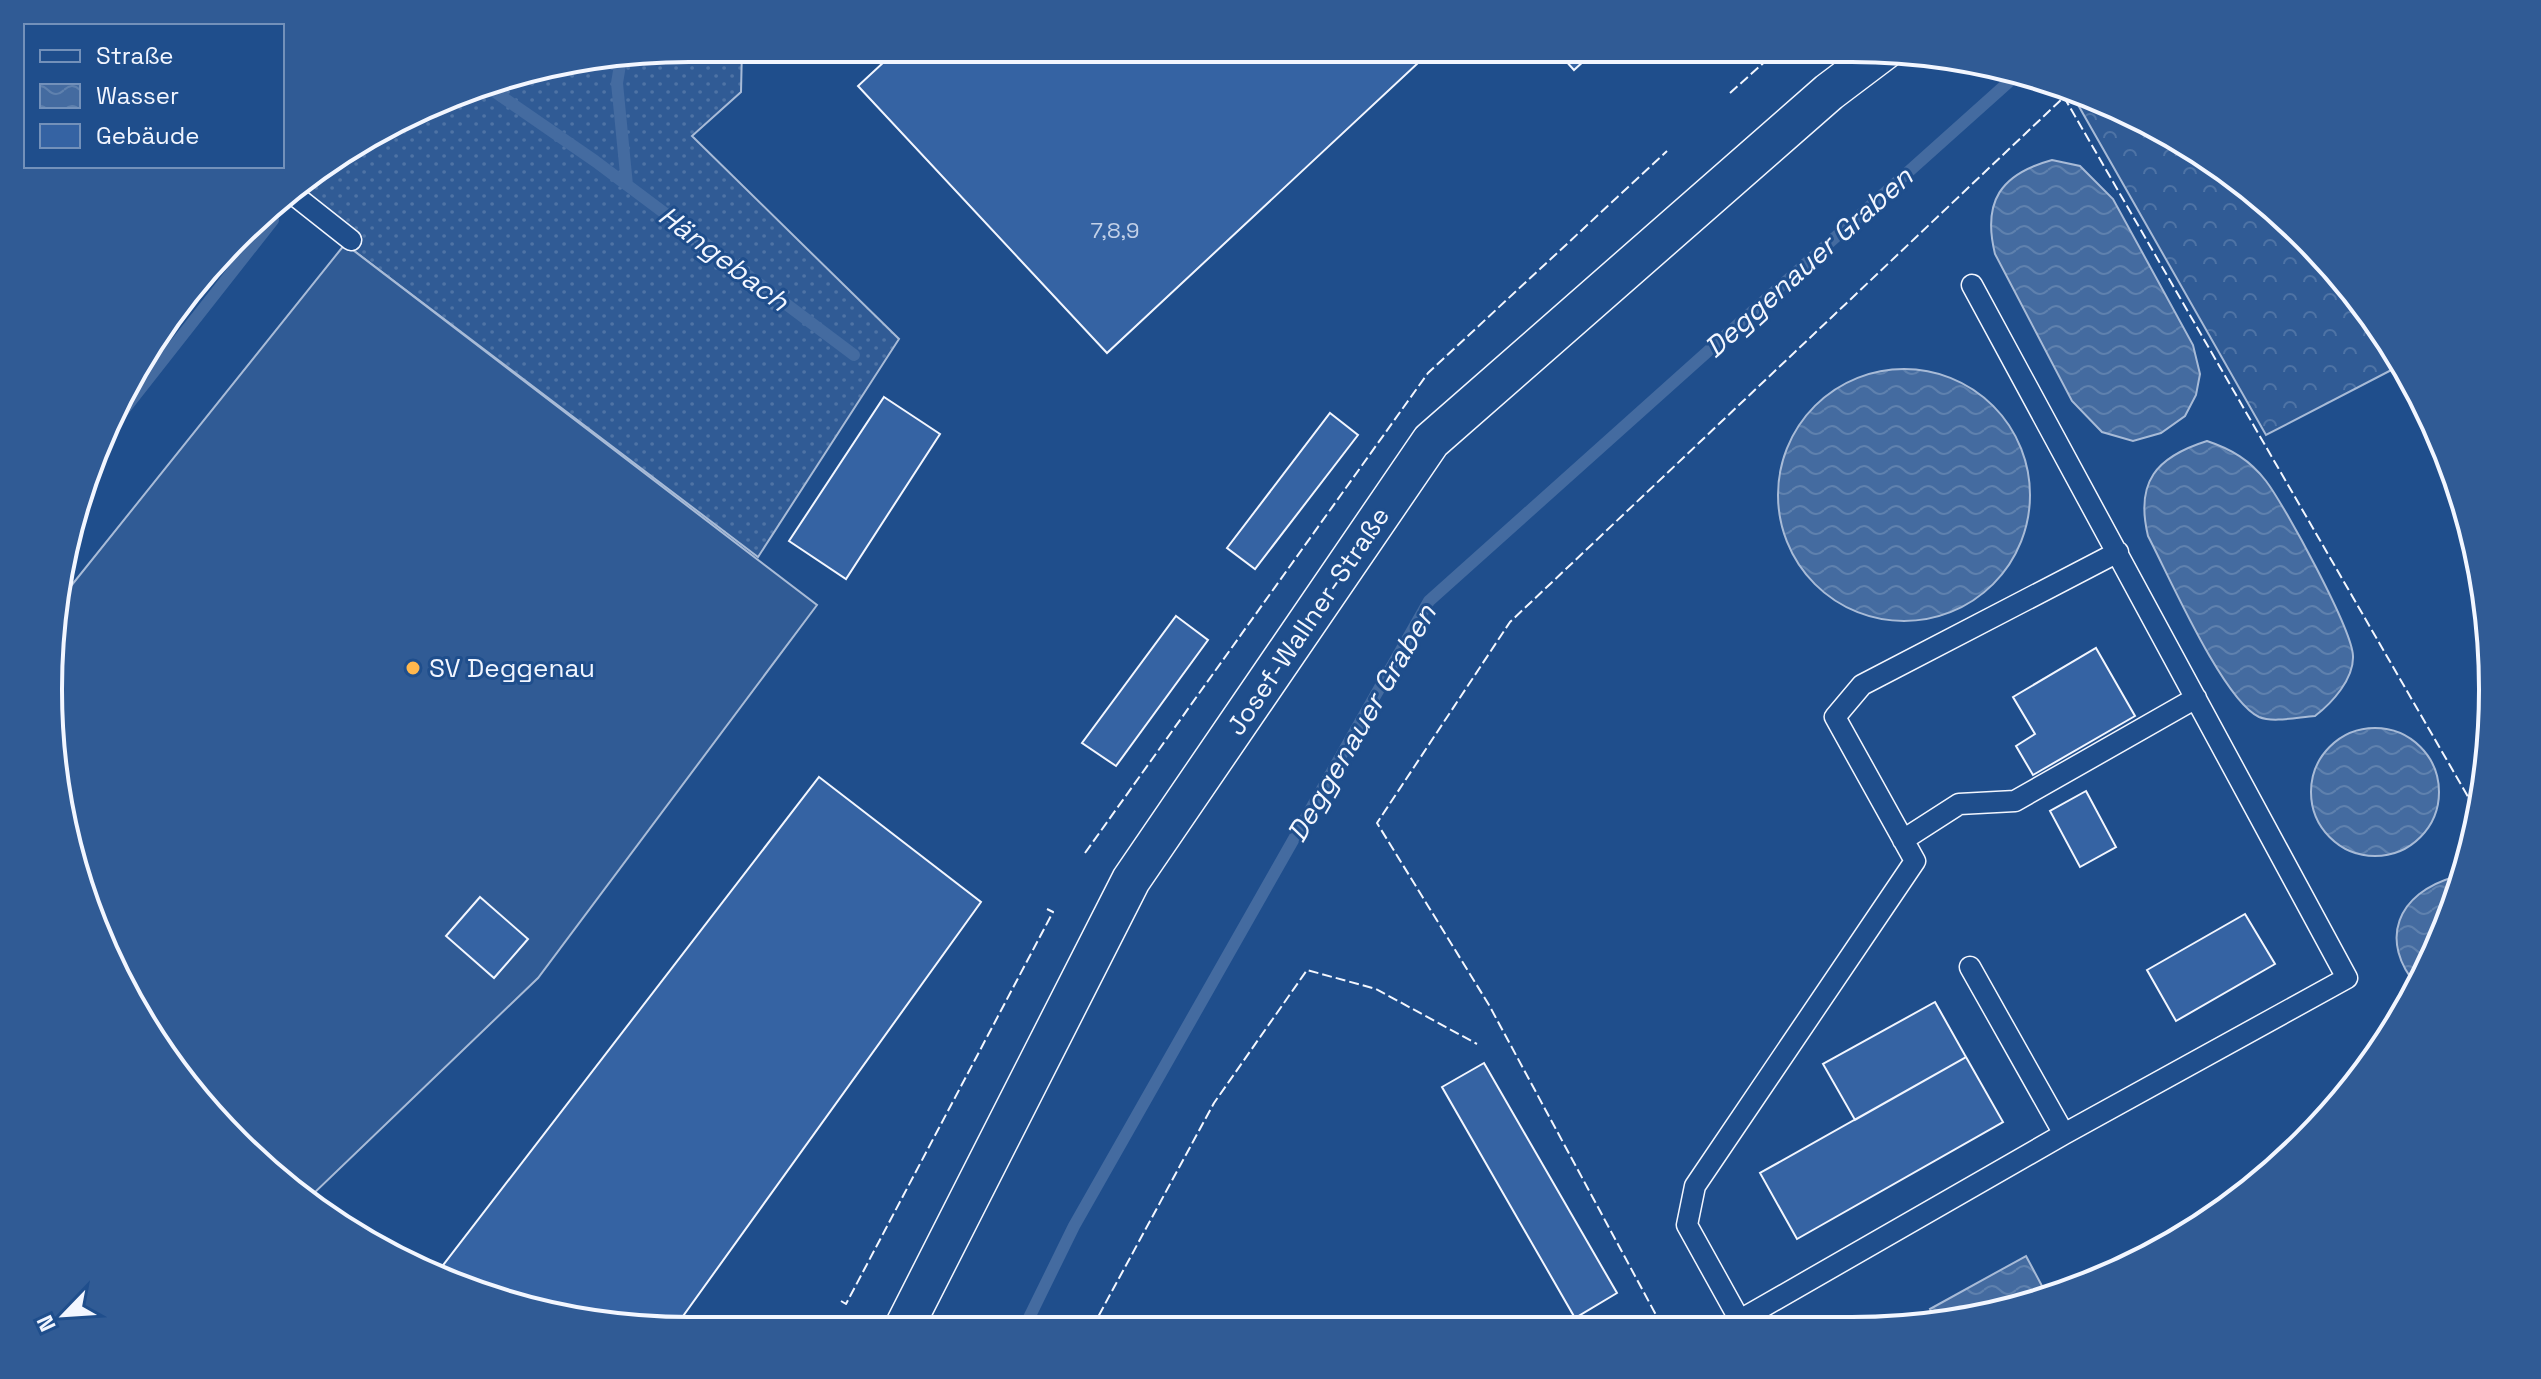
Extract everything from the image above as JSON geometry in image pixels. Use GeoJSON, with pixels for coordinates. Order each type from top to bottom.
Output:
{"type":"FeatureCollection","features":[{"type":"Feature","properties":{"kind":"street","name":"Josef-Wallner-Straße"},"geometry":{"type":"LineString","coordinates":[[909,1317],[1131,880],[1431,441],[1818,102],[1869,62]]}},
{"type":"Feature","properties":{"kind":"lane"},"geometry":{"type":"LineString","coordinates":[[299,199],[351,240]]}},
{"type":"Feature","properties":{"kind":"lane"},"geometry":{"type":"LineString","coordinates":[[1752,1317],[2064,1134],[2347,978],[1972,285]]}},
{"type":"Feature","properties":{"kind":"lane"},"geometry":{"type":"LineString","coordinates":[[1739,1317],[1687,1225],[1695,1186],[1915,861],[1835,717],[1862,685],[2118,552]]}},
{"type":"Feature","properties":{"kind":"lane"},"geometry":{"type":"LineString","coordinates":[[1903,840],[1959,804],[2015,801],[2196,698]]}},
{"type":"Feature","properties":{"kind":"lane"},"geometry":{"type":"LineString","coordinates":[[1970,967],[2064,1134]]}},
{"type":"Feature","properties":{"kind":"green space"},"geometry":{"type":"Polygon","coordinates":[[[742,62],[741,92],[692,136],[899,339],[758,557],[345,244],[296,201],[376,146],[449,110],[527,83],[608,67],[648,63],[742,62]]]}},
{"type":"Feature","properties":{"kind":"green space"},"geometry":{"type":"Polygon","coordinates":[[[2078,105],[2165,146],[2200,168],[2265,218],[2323,276],[2391,370],[2266,435],[2078,105]]]}},
{"type":"Feature","properties":{"kind":"shaded area","name":"SV Deggenau"},"geometry":{"type":"Polygon","coordinates":[[[345,244],[817,605],[538,978],[315,1192],[246,1133],[192,1071],[146,1003],[110,930],[83,852],[67,771],[62,690],[63,648],[71,586],[345,244]]]}},
{"type":"Feature","properties":{"kind":"water"},"geometry":{"type":"Polygon","coordinates":[[[2052,160],[2080,166],[2113,199],[2193,345],[2200,374],[2196,395],[2185,416],[2161,433],[2133,441],[2102,432],[2072,401],[1995,254],[1991,219],[2000,192],[2020,173],[2052,160]]]}},
{"type":"Feature","properties":{"kind":"water"},"geometry":{"type":"Polygon","coordinates":[[[1904,369],[1952,379],[1974,390],[1993,406],[2009,425],[2020,447],[2030,495],[2020,543],[2009,565],[1993,584],[1974,600],[1952,611],[1904,621],[1856,611],[1834,600],[1815,584],[1799,565],[1788,543],[1778,495],[1788,447],[1799,425],[1815,406],[1834,390],[1856,379],[1904,369]]]}},
{"type":"Feature","properties":{"kind":"water"},"geometry":{"type":"Polygon","coordinates":[[[2207,441],[2240,456],[2266,481],[2302,540],[2342,621],[2353,656],[2350,673],[2341,690],[2315,716],[2265,719],[2245,706],[2214,663],[2148,536],[2145,501],[2154,474],[2174,455],[2207,441]]]}},
{"type":"Feature","properties":{"kind":"water"},"geometry":{"type":"Polygon","coordinates":[[[2375,728],[2399,733],[2420,747],[2434,768],[2439,792],[2434,816],[2420,837],[2399,851],[2375,856],[2351,851],[2330,837],[2316,816],[2311,792],[2316,768],[2330,747],[2351,733],[2375,728]]]}},
{"type":"Feature","properties":{"kind":"water"},"geometry":{"type":"Polygon","coordinates":[[[2450,879],[2410,975],[2398,952],[2400,920],[2407,906],[2435,884],[2450,879]]]}},
{"type":"Feature","properties":{"kind":"water"},"geometry":{"type":"Polygon","coordinates":[[[2026,1256],[2043,1287],[1974,1305],[1932,1312],[1930,1309],[2026,1256]]]}},
{"type":"Feature","properties":{"kind":"building"},"geometry":{"type":"Polygon","coordinates":[[[884,62],[1419,62],[1107,353],[858,86],[884,62]]]}},
{"type":"Feature","properties":{"kind":"building"},"geometry":{"type":"Polygon","coordinates":[[[1567,62],[1583,62],[1574,70],[1567,62]]]}},
{"type":"Feature","properties":{"kind":"building"},"geometry":{"type":"Polygon","coordinates":[[[884,397],[940,434],[846,579],[789,541],[884,397]]]}},
{"type":"Feature","properties":{"kind":"building"},"geometry":{"type":"Polygon","coordinates":[[[1330,413],[1358,435],[1255,569],[1227,548],[1330,413]]]}},
{"type":"Feature","properties":{"kind":"building"},"geometry":{"type":"Polygon","coordinates":[[[1176,616],[1208,640],[1116,766],[1082,743],[1176,616]]]}},
{"type":"Feature","properties":{"kind":"building"},"geometry":{"type":"Polygon","coordinates":[[[2096,648],[2135,716],[2033,775],[2016,746],[2035,734],[2013,697],[2096,648]]]}},
{"type":"Feature","properties":{"kind":"building"},"geometry":{"type":"Polygon","coordinates":[[[819,777],[981,902],[682,1317],[608,1312],[567,1305],[488,1284],[442,1266],[819,777]]]}},
{"type":"Feature","properties":{"kind":"building"},"geometry":{"type":"Polygon","coordinates":[[[2086,791],[2116,847],[2080,867],[2050,811],[2086,791]]]}},
{"type":"Feature","properties":{"kind":"building"},"geometry":{"type":"Polygon","coordinates":[[[480,897],[528,939],[494,978],[446,936],[480,897]]]}},
{"type":"Feature","properties":{"kind":"building"},"geometry":{"type":"Polygon","coordinates":[[[2245,914],[2275,964],[2176,1021],[2147,970],[2245,914]]]}},
{"type":"Feature","properties":{"kind":"building"},"geometry":{"type":"Polygon","coordinates":[[[1935,1002],[1966,1057],[1855,1120],[1823,1064],[1935,1002]]]}},
{"type":"Feature","properties":{"kind":"building"},"geometry":{"type":"Polygon","coordinates":[[[1966,1057],[2003,1122],[1797,1239],[1760,1173],[1966,1057]]]}},
{"type":"Feature","properties":{"kind":"building"},"geometry":{"type":"Polygon","coordinates":[[[1484,1063],[1617,1293],[1574,1317],[1442,1087],[1484,1063]]]}},
{"type":"Feature","properties":{"kind":"waterway"},"geometry":{"type":"LineString","coordinates":[[620,66],[617,83],[627,185]]}},
{"type":"Feature","properties":{"kind":"waterway","name":"Deggenauer Graben"},"geometry":{"type":"LineString","coordinates":[[1029,1317],[1074,1226],[1429,601],[2009,82]]}},
{"type":"Feature","properties":{"kind":"waterway","name":"Hängebach"},"geometry":{"type":"LineString","coordinates":[[496,93],[595,161],[854,355]]}},
{"type":"Feature","properties":{"kind":"waterway"},"geometry":{"type":"LineString","coordinates":[[137,393],[271,223]]}},
{"type":"Feature","properties":{"kind":"fence"},"geometry":{"type":"LineString","coordinates":[[1730,93],[1765,62]]}},
{"type":"Feature","properties":{"kind":"fence"},"geometry":{"type":"LineString","coordinates":[[1657,1317],[1489,1005],[1377,823],[1510,622],[2062,99]]}},
{"type":"Feature","properties":{"kind":"fence"},"geometry":{"type":"LineString","coordinates":[[2066,100],[2469,799]]}},
{"type":"Feature","properties":{"kind":"fence"},"geometry":{"type":"LineString","coordinates":[[1085,853],[1428,373],[1667,151]]}},
{"type":"Feature","properties":{"kind":"fence"},"geometry":{"type":"LineString","coordinates":[[841,1301],[846,1304],[1053,912],[1047,909]]}},
{"type":"Feature","properties":{"kind":"fence"},"geometry":{"type":"LineString","coordinates":[[1098,1317],[1214,1103],[1307,970],[1376,989],[1477,1044]]}},
{"type":"Feature","properties":{"kind":"place","name":"SV Deggenau"},"geometry":{"type":"Point","coordinates":[413,668]}}]}
